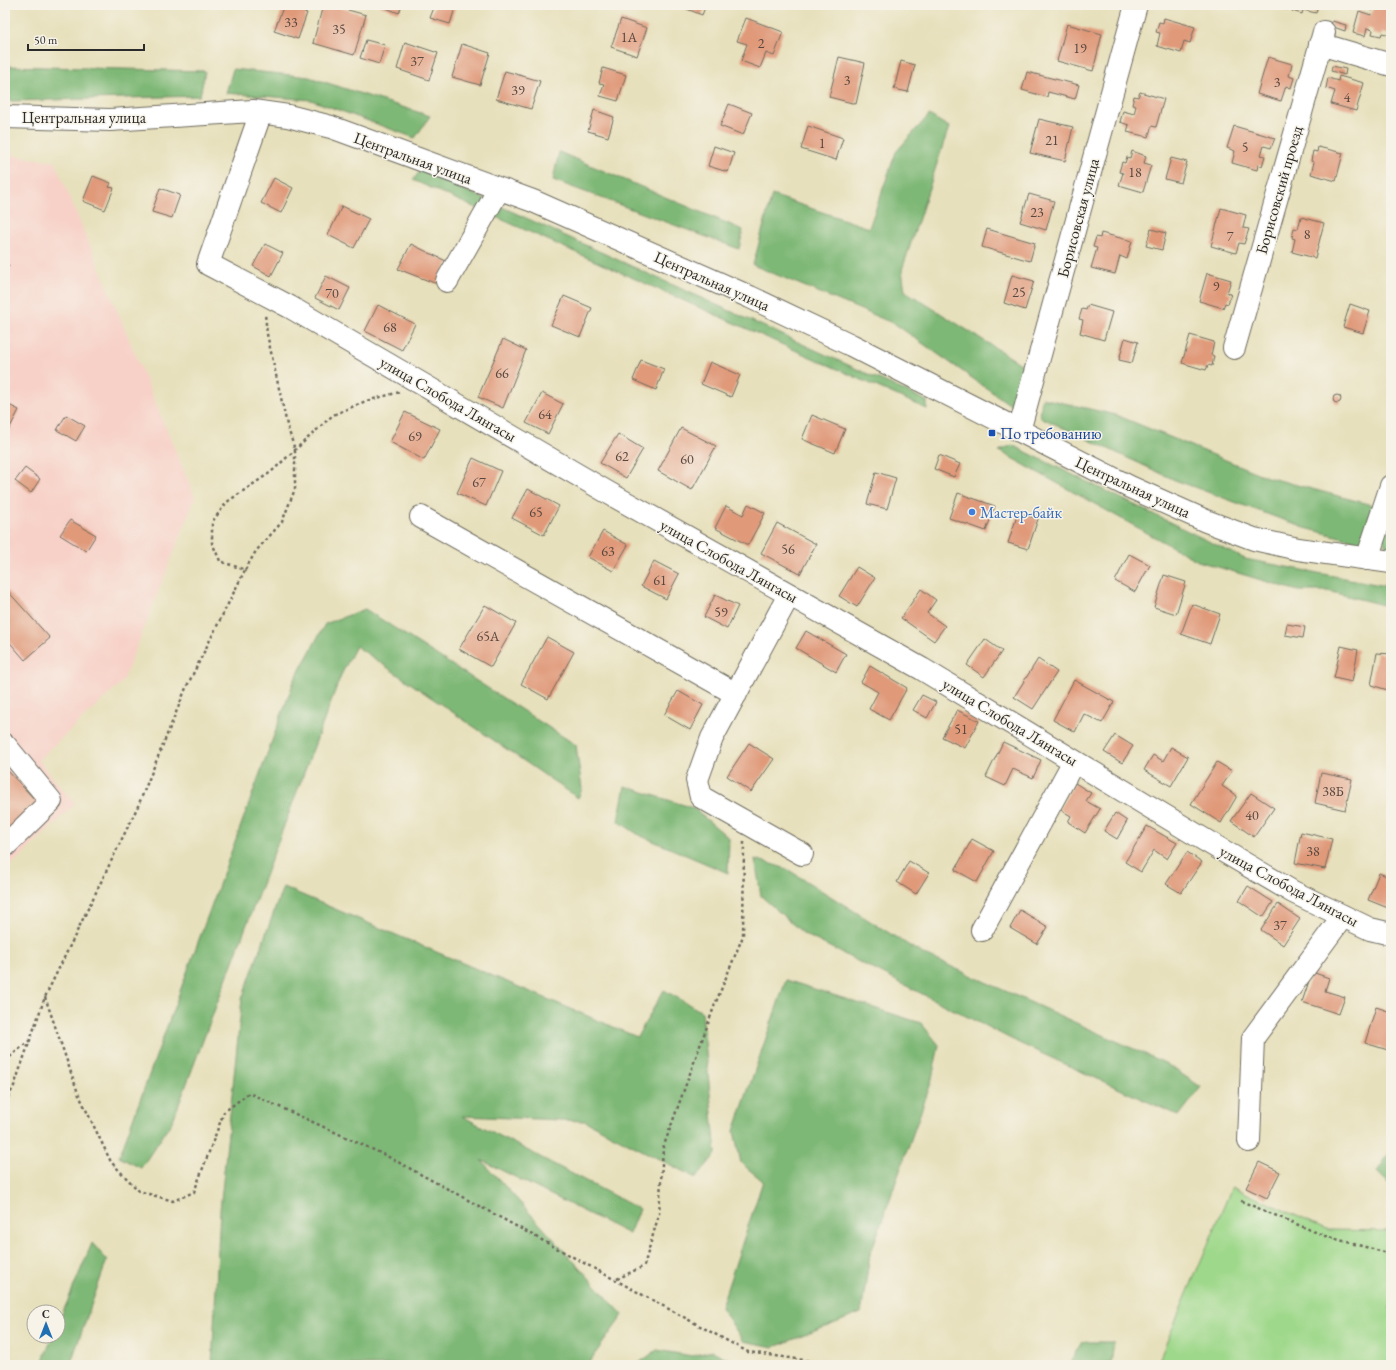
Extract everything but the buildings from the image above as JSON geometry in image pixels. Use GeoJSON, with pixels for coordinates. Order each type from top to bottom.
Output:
{"type":"FeatureCollection","features":[{"type":"Feature","properties":{"kind":"street","name":"Борисовская улица"},"geometry":{"type":"LineString","coordinates":[[1019,431],[1136,5]]}},
{"type":"Feature","properties":{"kind":"street","name":"Борисовский проезд"},"geometry":{"type":"LineString","coordinates":[[1234,348],[1322,38],[1391,65]]}},
{"type":"Feature","properties":{"kind":"street","name":"Центральная улица"},"geometry":{"type":"LineString","coordinates":[[5,116],[110,120],[253,111],[288,116],[331,128],[533,201],[750,297],[851,345],[1130,487],[1206,521],[1254,539],[1298,549],[1391,562]]}},
{"type":"Feature","properties":{"kind":"street","name":"улица Слобода Лянгасы"},"geometry":{"type":"LineString","coordinates":[[261,112],[208,264],[297,311],[607,492],[922,669],[1293,892],[1370,928],[1391,934]]}},
{"type":"Feature","properties":{"kind":"street"},"geometry":{"type":"LineString","coordinates":[[447,281],[499,189]]}},
{"type":"Feature","properties":{"kind":"street"},"geometry":{"type":"LineString","coordinates":[[1367,559],[1391,486]]}},
{"type":"Feature","properties":{"kind":"street"},"geometry":{"type":"LineString","coordinates":[[421,517],[736,694]]}},
{"type":"Feature","properties":{"kind":"street"},"geometry":{"type":"LineString","coordinates":[[789,595],[712,738],[698,780],[701,797],[802,854]]}},
{"type":"Feature","properties":{"kind":"street"},"geometry":{"type":"LineString","coordinates":[[5,745],[51,801],[5,846]]}},
{"type":"Feature","properties":{"kind":"street"},"geometry":{"type":"LineString","coordinates":[[982,930],[1074,761]]}},
{"type":"Feature","properties":{"kind":"street"},"geometry":{"type":"LineString","coordinates":[[1249,1141],[1253,1038],[1343,916]]}},
{"type":"Feature","properties":{"kind":"path"},"geometry":{"type":"LineString","coordinates":[[5,1103],[14,1086],[45,997],[138,806],[186,688],[245,570],[256,551],[282,522],[295,489],[295,450],[287,425],[267,334],[264,294]]}},
{"type":"Feature","properties":{"kind":"path"},"geometry":{"type":"LineString","coordinates":[[245,570],[220,561],[212,543],[212,522],[227,502],[271,472],[334,415],[366,401],[401,392]]}},
{"type":"Feature","properties":{"kind":"path"},"geometry":{"type":"LineString","coordinates":[[616,1279],[644,1266],[659,1214],[663,1148],[714,1007],[744,936],[744,822]]}},
{"type":"Feature","properties":{"kind":"path"},"geometry":{"type":"LineString","coordinates":[[45,997],[78,1093],[111,1162],[139,1191],[173,1201],[194,1192],[224,1112],[249,1093],[385,1155],[748,1352],[839,1365]]}},
{"type":"Feature","properties":{"kind":"path"},"geometry":{"type":"LineString","coordinates":[[5,1062],[30,1039]]}},
{"type":"Feature","properties":{"kind":"path"},"geometry":{"type":"LineString","coordinates":[[1241,1201],[1325,1236],[1391,1254]]}},
{"type":"Feature","properties":{"kind":"shaded area"},"geometry":{"type":"Polygon","coordinates":[[[5,154],[55,162],[195,498],[123,681],[38,760],[75,804],[5,871],[5,154]]]}},
{"type":"Feature","properties":{"kind":"green space"},"geometry":{"type":"Polygon","coordinates":[[[5,66],[205,71],[200,96],[11,101],[5,100],[5,66]]]}},
{"type":"Feature","properties":{"kind":"green space"},"geometry":{"type":"Polygon","coordinates":[[[233,69],[309,77],[430,116],[415,138],[311,100],[226,93],[233,69]]]}},
{"type":"Feature","properties":{"kind":"green space"},"geometry":{"type":"Polygon","coordinates":[[[929,115],[949,127],[902,270],[905,291],[1029,369],[1019,411],[895,324],[753,265],[772,195],[869,228],[896,152],[929,115]]]}},
{"type":"Feature","properties":{"kind":"green space"},"geometry":{"type":"Polygon","coordinates":[[[559,152],[743,230],[739,249],[553,180],[559,152]]]}},
{"type":"Feature","properties":{"kind":"green space"},"geometry":{"type":"Polygon","coordinates":[[[421,170],[927,401],[927,409],[413,180],[421,170]]]}},
{"type":"Feature","properties":{"kind":"green space"},"geometry":{"type":"Polygon","coordinates":[[[1042,398],[1116,415],[1267,477],[1372,505],[1363,543],[1305,528],[1175,480],[1040,417],[1042,398]]]}},
{"type":"Feature","properties":{"kind":"green space"},"geometry":{"type":"Polygon","coordinates":[[[1012,445],[1245,559],[1391,587],[1391,607],[1328,591],[1298,591],[1198,561],[999,451],[1012,445]]]}},
{"type":"Feature","properties":{"kind":"green space"},"geometry":{"type":"Polygon","coordinates":[[[1391,505],[1391,549],[1386,546],[1383,539],[1391,505]]]}},
{"type":"Feature","properties":{"kind":"green space"},"geometry":{"type":"Polygon","coordinates":[[[365,609],[576,745],[582,789],[578,798],[356,646],[341,675],[173,1120],[141,1168],[119,1157],[294,681],[325,624],[365,609]]]}},
{"type":"Feature","properties":{"kind":"green space"},"geometry":{"type":"Polygon","coordinates":[[[625,786],[693,808],[729,838],[728,873],[639,835],[618,821],[625,786]]]}},
{"type":"Feature","properties":{"kind":"green space"},"geometry":{"type":"Polygon","coordinates":[[[755,859],[787,869],[921,953],[1165,1063],[1201,1087],[1179,1116],[1021,1044],[804,934],[761,896],[755,859]]]}},
{"type":"Feature","properties":{"kind":"green space"},"geometry":{"type":"Polygon","coordinates":[[[283,887],[637,1037],[664,990],[702,1012],[716,1154],[696,1178],[585,1121],[462,1116],[639,1209],[629,1234],[481,1160],[623,1315],[587,1365],[212,1365],[220,1210],[242,999],[283,887]]]}},
{"type":"Feature","properties":{"kind":"green space"},"geometry":{"type":"Polygon","coordinates":[[[786,980],[921,1023],[939,1045],[931,1083],[870,1255],[861,1313],[774,1347],[743,1341],[721,1307],[763,1181],[741,1163],[734,1131],[786,980]]]}},
{"type":"Feature","properties":{"kind":"green space"},"geometry":{"type":"Polygon","coordinates":[[[1391,1150],[1391,1186],[1377,1172],[1391,1150]]]}},
{"type":"Feature","properties":{"kind":"green space"},"geometry":{"type":"Polygon","coordinates":[[[1232,1187],[1328,1230],[1391,1231],[1391,1365],[1157,1365],[1232,1187]]]}},
{"type":"Feature","properties":{"kind":"green space"},"geometry":{"type":"Polygon","coordinates":[[[92,1243],[107,1260],[70,1365],[41,1365],[50,1344],[66,1344],[66,1305],[92,1243]]]}},
{"type":"Feature","properties":{"kind":"green space"},"geometry":{"type":"Polygon","coordinates":[[[1082,1342],[1114,1342],[1111,1365],[1068,1365],[1082,1342]]]}},
{"type":"Feature","properties":{"kind":"green space"},"geometry":{"type":"Polygon","coordinates":[[[657,1350],[692,1356],[712,1351],[735,1362],[735,1365],[636,1365],[657,1350]]]}},
{"type":"Feature","properties":{"kind":"place","name":"По требованию"},"geometry":{"type":"Point","coordinates":[992,433]}},
{"type":"Feature","properties":{"kind":"place","name":"Мастер-байк"},"geometry":{"type":"Point","coordinates":[972,512]}}]}
